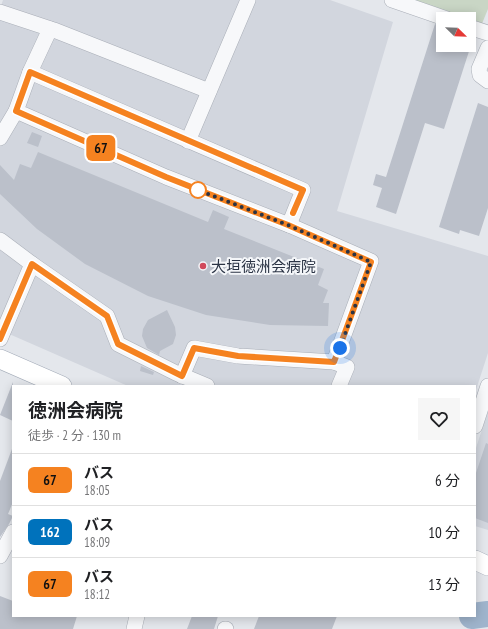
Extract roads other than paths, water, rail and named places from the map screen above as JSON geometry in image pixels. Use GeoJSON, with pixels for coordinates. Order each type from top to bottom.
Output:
{"type":"FeatureCollection","features":[{"type":"Feature","properties":{"kind":"main road"},"geometry":{"type":"LineString","coordinates":[[0,359],[60,385]]}},
{"type":"Feature","properties":{"kind":"main road"},"geometry":{"type":"LineString","coordinates":[[476,560],[488,566]]}},
{"type":"Feature","properties":{"kind":"street"},"geometry":{"type":"LineString","coordinates":[[188,141],[248,0]]}},
{"type":"Feature","properties":{"kind":"street"},"geometry":{"type":"LineString","coordinates":[[392,0],[436,15]]}},
{"type":"Feature","properties":{"kind":"street"},"geometry":{"type":"LineString","coordinates":[[0,12],[50,29],[210,91]]}},
{"type":"Feature","properties":{"kind":"street"},"geometry":{"type":"LineString","coordinates":[[0,138],[16,111],[30,72],[50,29]]}},
{"type":"Feature","properties":{"kind":"street"},"geometry":{"type":"LineString","coordinates":[[476,29],[487,31]]}},
{"type":"Feature","properties":{"kind":"street"},"geometry":{"type":"LineString","coordinates":[[488,48],[479,68],[480,75],[488,81]]}},
{"type":"Feature","properties":{"kind":"street"},"geometry":{"type":"LineString","coordinates":[[30,72],[303,190],[288,225]]}},
{"type":"Feature","properties":{"kind":"street"},"geometry":{"type":"LineString","coordinates":[[16,111],[166,177],[288,225],[371,262],[334,362]]}},
{"type":"Feature","properties":{"kind":"street"},"geometry":{"type":"LineString","coordinates":[[0,240],[107,316],[118,344],[182,376],[204,385]]}},
{"type":"Feature","properties":{"kind":"street"},"geometry":{"type":"LineString","coordinates":[[0,339],[32,264]]}},
{"type":"Feature","properties":{"kind":"street"},"geometry":{"type":"LineString","coordinates":[[182,376],[194,348],[238,356],[334,362],[347,367],[338,385]]}},
{"type":"Feature","properties":{"kind":"street"},"geometry":{"type":"LineString","coordinates":[[476,423],[488,386]]}},
{"type":"Feature","properties":{"kind":"street"},"geometry":{"type":"LineString","coordinates":[[0,556],[12,534]]}},
{"type":"Feature","properties":{"kind":"street"},"geometry":{"type":"LineString","coordinates":[[134,629],[137,617]]}},
{"type":"Feature","properties":{"kind":"waterway"},"geometry":{"type":"LineString","coordinates":[[476,616],[488,614]]}},
{"type":"Feature","properties":{"kind":"place","name":"大垣徳洲会病院"},"geometry":{"type":"Point","coordinates":[203,266]}}]}
